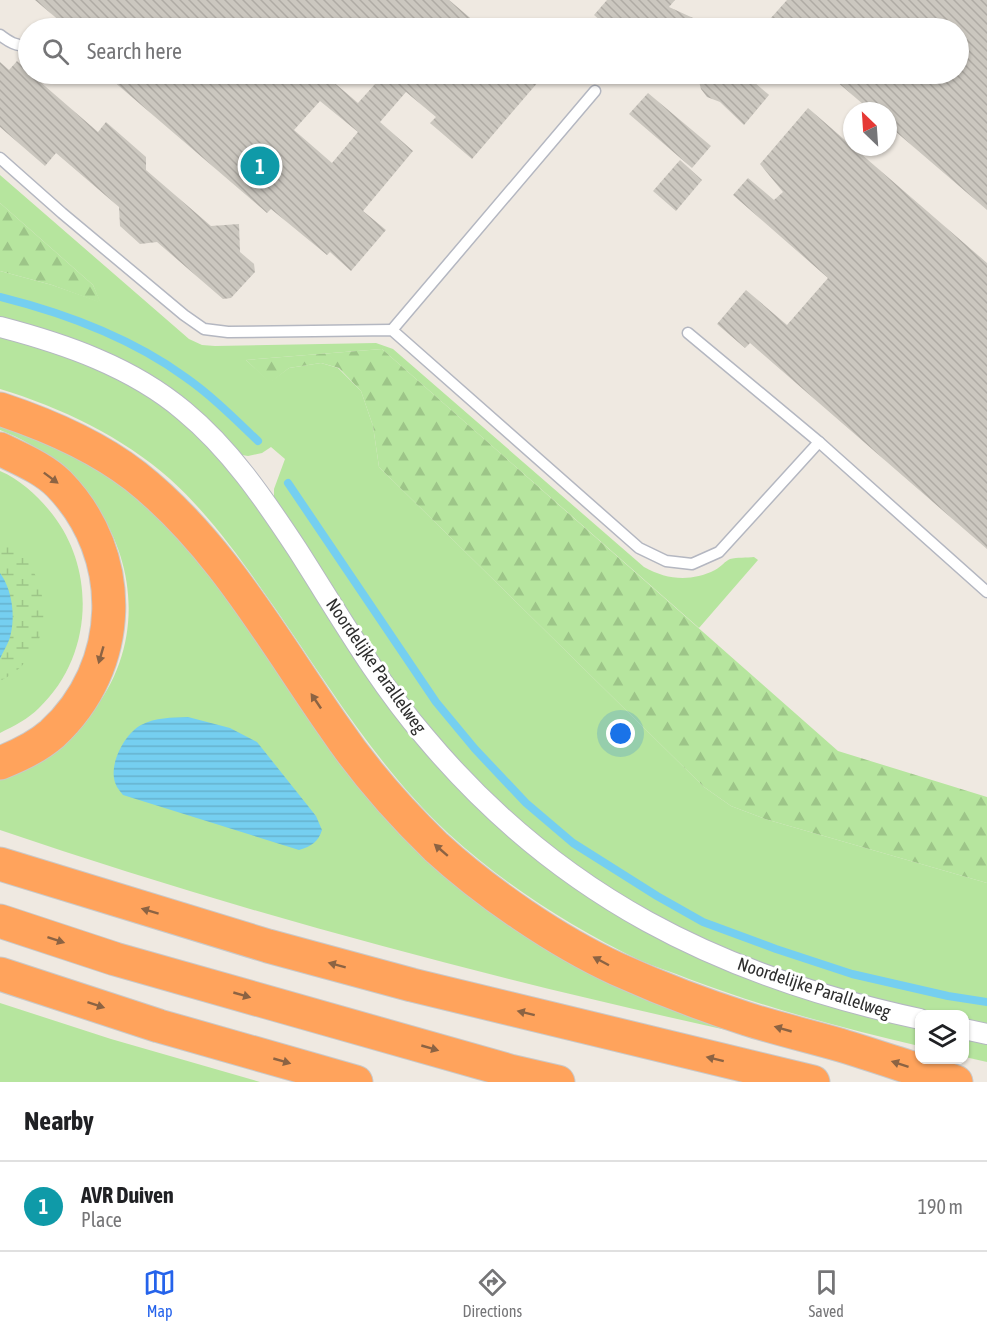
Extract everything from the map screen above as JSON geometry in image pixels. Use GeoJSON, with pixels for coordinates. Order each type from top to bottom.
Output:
{"type":"FeatureCollection","features":[{"type":"Feature","properties":{"kind":"highway"},"geometry":{"type":"LineString","coordinates":[[0,409],[71,436],[133,474],[162,498],[200,537],[252,606],[336,731],[386,794],[437,847],[498,897],[562,941],[614,968],[678,995],[747,1019],[956,1082]]}},
{"type":"Feature","properties":{"kind":"highway"},"geometry":{"type":"LineString","coordinates":[[0,449],[31,464],[58,483],[81,513],[97,543],[107,576],[109,600],[107,635],[93,681],[71,713],[51,735],[19,755],[0,763]]}},
{"type":"Feature","properties":{"kind":"highway"},"geometry":{"type":"LineString","coordinates":[[0,864],[245,939],[412,986],[813,1082]]}},
{"type":"Feature","properties":{"kind":"highway"},"geometry":{"type":"LineString","coordinates":[[0,921],[115,959],[510,1071],[558,1082]]}},
{"type":"Feature","properties":{"kind":"highway"},"geometry":{"type":"LineString","coordinates":[[0,974],[159,1026],[356,1082]]}},
{"type":"Feature","properties":{"kind":"street","name":"Noordelijke Parallelweg"},"geometry":{"type":"LineString","coordinates":[[0,327],[77,351],[112,366],[147,385],[184,411],[248,477],[388,689],[425,737],[504,819],[593,890],[649,924],[715,956],[811,991],[915,1018]]}},
{"type":"Feature","properties":{"kind":"street"},"geometry":{"type":"LineString","coordinates":[[969,1030],[987,1034]]}},
{"type":"Feature","properties":{"kind":"lane"},"geometry":{"type":"LineString","coordinates":[[0,34],[10,43],[18,45]]}},
{"type":"Feature","properties":{"kind":"lane"},"geometry":{"type":"LineString","coordinates":[[392,330],[595,91]]}},
{"type":"Feature","properties":{"kind":"lane"},"geometry":{"type":"LineString","coordinates":[[0,158],[149,286],[204,329],[228,332],[392,330],[639,548],[666,561],[692,564],[719,552],[819,442]]}},
{"type":"Feature","properties":{"kind":"lane"},"geometry":{"type":"LineString","coordinates":[[688,333],[819,442],[987,592]]}},
{"type":"Feature","properties":{"kind":"green space"},"geometry":{"type":"Polygon","coordinates":[[[0,175],[189,339],[202,345],[376,343],[393,349],[644,567],[661,575],[688,578],[715,570],[730,559],[754,557],[758,560],[699,628],[382,349],[246,360],[270,382],[289,368],[321,363],[338,368],[361,391],[373,426],[379,467],[704,787],[731,806],[765,819],[987,883],[987,1028],[969,1024],[969,1010],[915,1011],[766,970],[656,921],[555,855],[468,776],[403,699],[274,501],[274,489],[285,459],[271,447],[262,453],[248,456],[236,454],[201,418],[0,321],[0,271],[52,285],[100,302],[93,285],[0,203],[0,175]]]}},
{"type":"Feature","properties":{"kind":"green space"},"geometry":{"type":"Polygon","coordinates":[[[0,203],[93,285],[101,303],[52,285],[0,271],[0,203]]]}},
{"type":"Feature","properties":{"kind":"green space"},"geometry":{"type":"Polygon","coordinates":[[[0,332],[126,379],[190,424],[254,497],[374,678],[598,901],[915,1023],[915,1045],[774,1008],[645,963],[588,934],[516,888],[449,834],[400,783],[337,699],[240,559],[200,509],[170,479],[132,450],[90,425],[23,396],[0,389],[0,332]]]}},
{"type":"Feature","properties":{"kind":"green space"},"geometry":{"type":"Polygon","coordinates":[[[382,349],[838,751],[987,797],[987,883],[765,819],[731,806],[704,787],[379,467],[373,426],[361,391],[339,368],[321,363],[289,368],[270,383],[246,360],[382,349]]]}},
{"type":"Feature","properties":{"kind":"green space"},"geometry":{"type":"Polygon","coordinates":[[[0,419],[56,441],[152,505],[451,875],[819,1050],[612,1004],[406,952],[202,895],[0,830],[0,777],[85,720],[114,676],[127,634],[128,592],[119,551],[101,513],[74,479],[40,451],[0,430],[0,419]]]}},
{"type":"Feature","properties":{"kind":"green space"},"geometry":{"type":"Polygon","coordinates":[[[0,471],[15,479],[36,496],[53,515],[67,538],[77,562],[82,588],[82,614],[78,640],[70,665],[57,688],[30,716],[0,733],[0,471]]]}},
{"type":"Feature","properties":{"kind":"green space"},"geometry":{"type":"Polygon","coordinates":[[[0,535],[21,553],[30,565],[38,581],[44,614],[42,630],[28,660],[0,681],[0,535]]]}},
{"type":"Feature","properties":{"kind":"green space"},"geometry":{"type":"Polygon","coordinates":[[[0,1003],[111,1039],[260,1082],[0,1082],[0,1003]]]}},
{"type":"Feature","properties":{"kind":"green space"},"geometry":{"type":"Polygon","coordinates":[[[969,1036],[987,1040],[987,1062],[969,1058],[969,1036]]]}},
{"type":"Feature","properties":{"kind":"water"},"geometry":{"type":"Polygon","coordinates":[[[0,573],[10,595],[13,621],[9,640],[0,659],[0,573]]]}},
{"type":"Feature","properties":{"kind":"water"},"geometry":{"type":"Polygon","coordinates":[[[188,717],[230,728],[257,742],[316,816],[322,830],[319,838],[311,845],[299,850],[123,795],[115,783],[114,771],[117,755],[130,734],[141,725],[152,721],[188,717]]]}},
{"type":"Feature","properties":{"kind":"building"},"geometry":{"type":"Polygon","coordinates":[[[35,0],[449,0],[470,18],[56,18],[35,0]]]}},
{"type":"Feature","properties":{"kind":"building"},"geometry":{"type":"Polygon","coordinates":[[[607,0],[675,0],[669,7],[693,18],[597,18],[594,15],[607,0]]]}},
{"type":"Feature","properties":{"kind":"building"},"geometry":{"type":"Polygon","coordinates":[[[787,0],[987,0],[987,210],[897,133],[897,102],[861,102],[840,84],[969,84],[969,18],[771,18],[787,0]]]}},
{"type":"Feature","properties":{"kind":"building"},"geometry":{"type":"Polygon","coordinates":[[[17,61],[18,84],[43,84],[98,132],[106,122],[146,157],[146,170],[211,226],[239,224],[240,252],[254,264],[255,272],[231,298],[223,299],[157,242],[140,244],[120,226],[119,207],[56,153],[45,166],[0,127],[0,62],[9,70],[17,61]]]}},
{"type":"Feature","properties":{"kind":"building"},"geometry":{"type":"Polygon","coordinates":[[[117,84],[336,84],[358,103],[375,84],[536,84],[472,159],[430,123],[436,117],[406,92],[380,122],[413,151],[363,211],[386,230],[351,271],[330,252],[327,255],[271,209],[267,213],[117,84]],[[320,101],[294,130],[332,163],[358,132],[320,101]]]}},
{"type":"Feature","properties":{"kind":"building"},"geometry":{"type":"Polygon","coordinates":[[[700,84],[756,84],[769,95],[744,125],[720,102],[707,97],[700,84]]]}},
{"type":"Feature","properties":{"kind":"building"},"geometry":{"type":"Polygon","coordinates":[[[648,93],[711,146],[692,168],[629,114],[648,93]]]}},
{"type":"Feature","properties":{"kind":"building"},"geometry":{"type":"Polygon","coordinates":[[[808,108],[843,138],[843,156],[863,156],[987,263],[987,549],[750,343],[745,348],[717,324],[746,290],[787,325],[828,278],[733,195],[748,178],[774,200],[783,192],[760,164],[808,108]]]}},
{"type":"Feature","properties":{"kind":"building"},"geometry":{"type":"Polygon","coordinates":[[[680,160],[702,180],[676,211],[653,191],[680,160]]]}},
{"type":"Feature","properties":{"kind":"waterway"},"geometry":{"type":"LineString","coordinates":[[0,297],[72,319],[142,350],[195,384],[258,441]]}},
{"type":"Feature","properties":{"kind":"waterway"},"geometry":{"type":"LineString","coordinates":[[288,483],[436,702],[475,749],[526,803],[573,843],[703,922],[852,974],[948,996],[987,1002]]}},
{"type":"Feature","properties":{"kind":"place","name":"AVR Duiven"},"geometry":{"type":"Point","coordinates":[260,166]}}]}
